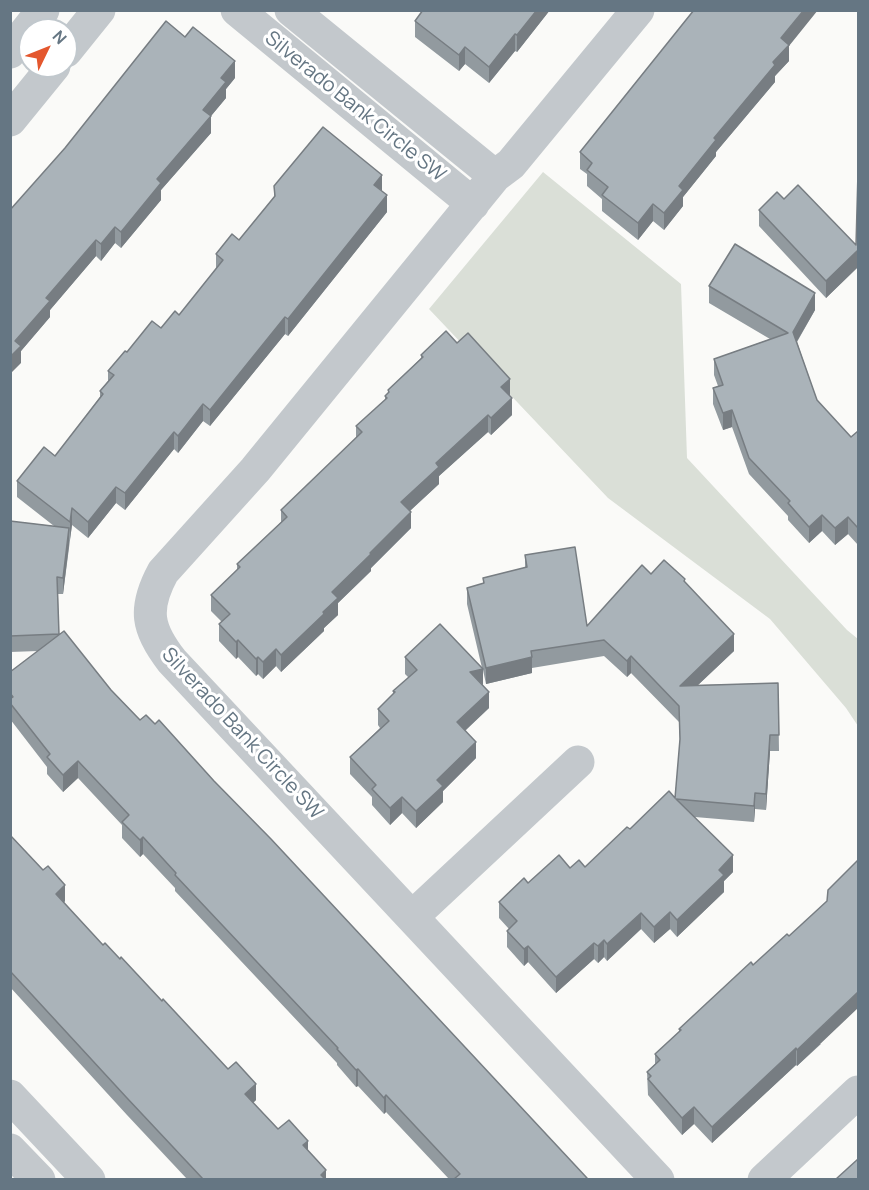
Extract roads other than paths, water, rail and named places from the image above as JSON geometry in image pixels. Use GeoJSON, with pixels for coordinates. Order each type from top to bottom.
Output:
{"type":"FeatureCollection","features":[{"type":"Feature","properties":{"kind":"street"},"geometry":{"type":"LineString","coordinates":[[10,52],[44,10]]}},
{"type":"Feature","properties":{"kind":"street"},"geometry":{"type":"LineString","coordinates":[[78,36],[99,10]]}},
{"type":"Feature","properties":{"kind":"street","name":"Silverado Bank Circle SW"},"geometry":{"type":"LineString","coordinates":[[237,10],[473,204]]}},
{"type":"Feature","properties":{"kind":"street","name":"Silverado Bank Circle SW"},"geometry":{"type":"LineString","coordinates":[[291,10],[495,176]]}},
{"type":"Feature","properties":{"kind":"street","name":"Silverado Bank Circle SW"},"geometry":{"type":"LineString","coordinates":[[638,10],[511,164],[495,176],[255,470],[163,572],[153,591],[151,628],[172,661],[657,1179]]}},
{"type":"Feature","properties":{"kind":"street"},"geometry":{"type":"LineString","coordinates":[[10,120],[44,78]]}},
{"type":"Feature","properties":{"kind":"street"},"geometry":{"type":"LineString","coordinates":[[412,917],[578,762]]}},
{"type":"Feature","properties":{"kind":"street"},"geometry":{"type":"LineString","coordinates":[[765,1179],[858,1092]]}},
{"type":"Feature","properties":{"kind":"street"},"geometry":{"type":"LineString","coordinates":[[10,1096],[89,1179]]}},
{"type":"Feature","properties":{"kind":"street"},"geometry":{"type":"LineString","coordinates":[[10,1150],[39,1179]]}}]}
